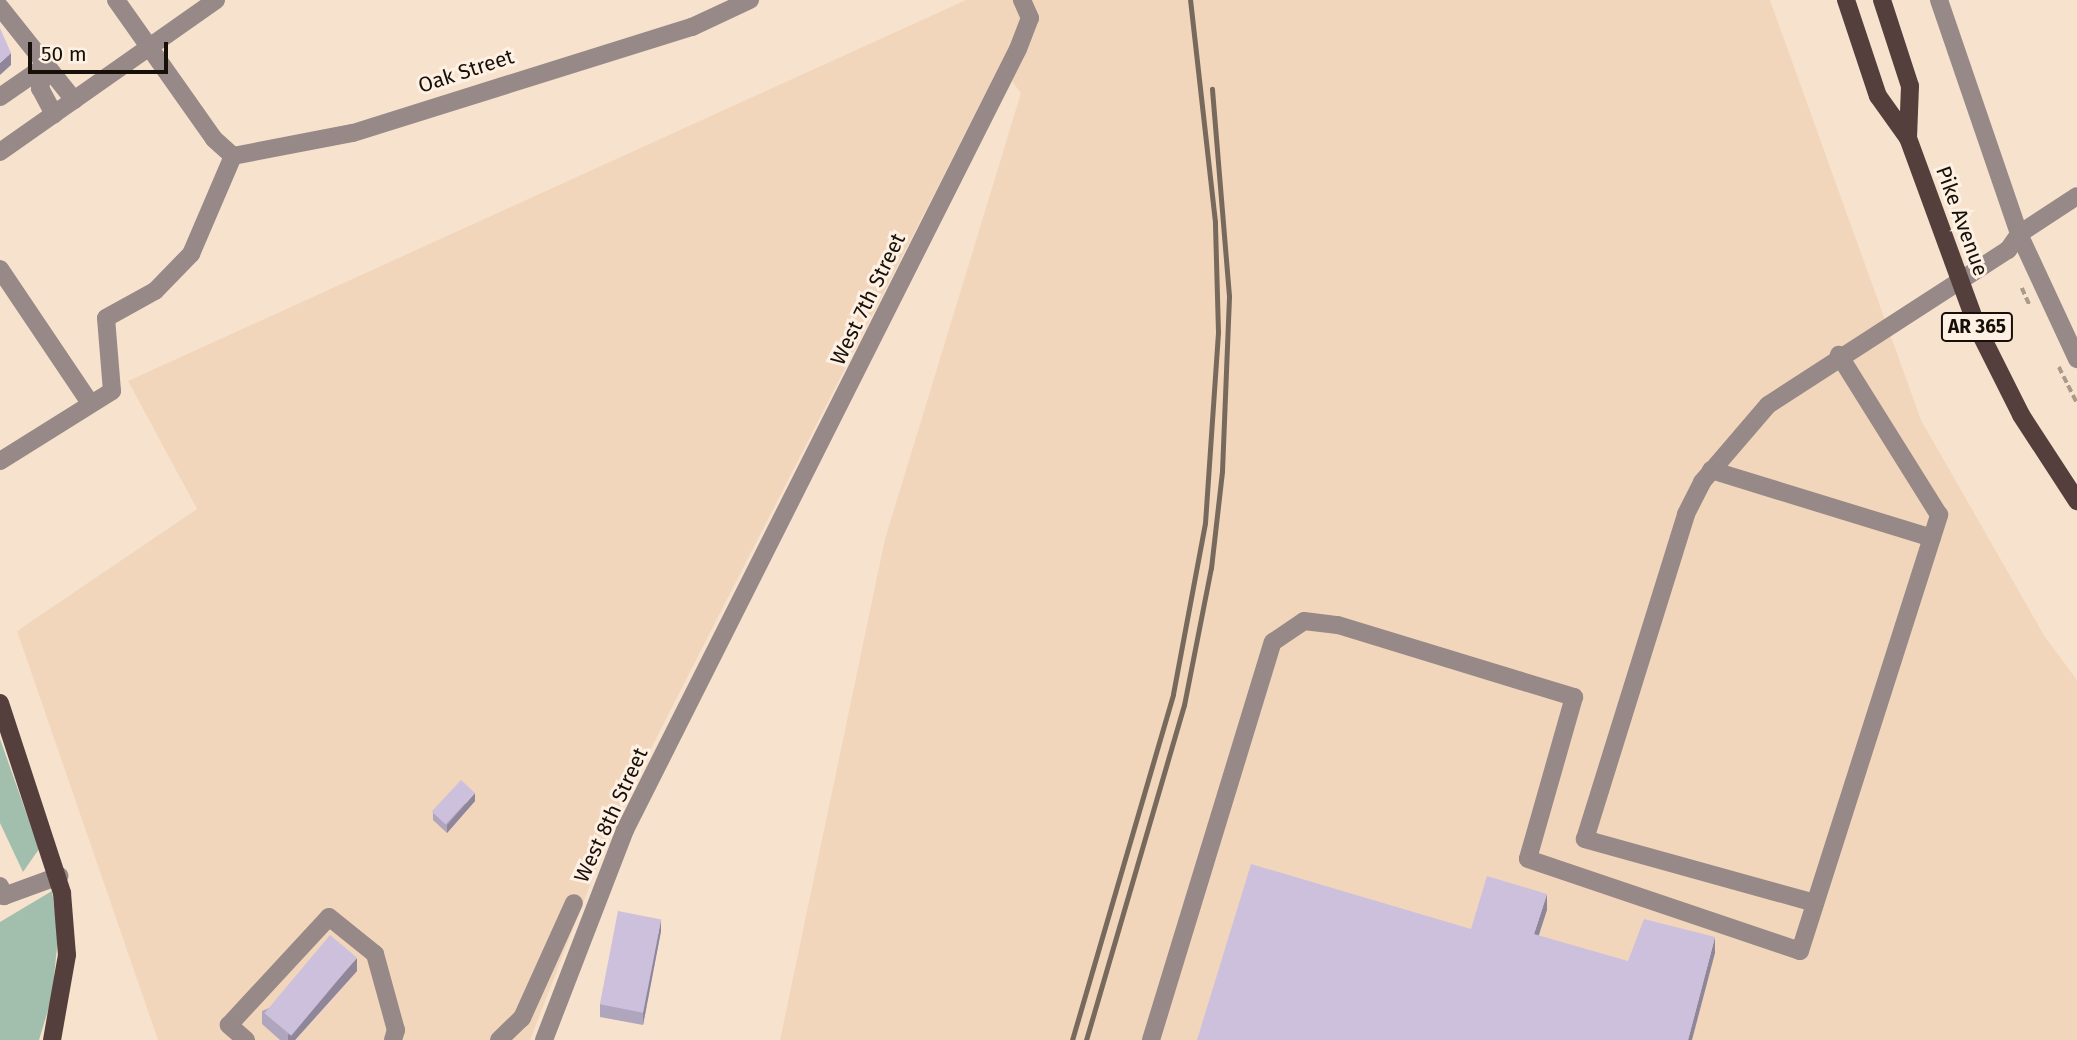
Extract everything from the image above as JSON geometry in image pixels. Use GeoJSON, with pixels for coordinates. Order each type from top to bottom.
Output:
{"type":"FeatureCollection","features":[{"type":"Feature","properties":{"kind":"main road","name":"Pike Avenue"},"geometry":{"type":"LineString","coordinates":[[1846,0],[1878,96],[1908,138],[1957,279],[2021,415],[2077,501]]}},
{"type":"Feature","properties":{"kind":"main road","name":"Pike Avenue"},"geometry":{"type":"LineString","coordinates":[[1882,0],[1910,86],[1908,138]]}},
{"type":"Feature","properties":{"kind":"main road"},"geometry":{"type":"LineString","coordinates":[[0,705],[59,876],[67,956],[52,1040]]}},
{"type":"Feature","properties":{"kind":"street"},"geometry":{"type":"LineString","coordinates":[[0,461],[116,385],[102,326],[106,317],[155,291],[191,254],[233,156],[204,124],[116,0]]}},
{"type":"Feature","properties":{"kind":"street"},"geometry":{"type":"LineString","coordinates":[[0,152],[216,0]]}},
{"type":"Feature","properties":{"kind":"street","name":"Oak Street"},"geometry":{"type":"LineString","coordinates":[[233,156],[353,133],[692,27],[750,0]]}},
{"type":"Feature","properties":{"kind":"street","name":"West 7th Street"},"geometry":{"type":"LineString","coordinates":[[735,616],[1018,48],[1030,18],[1022,0]]}},
{"type":"Feature","properties":{"kind":"street"},"geometry":{"type":"LineString","coordinates":[[1939,0],[2019,233],[2077,359]]}},
{"type":"Feature","properties":{"kind":"street"},"geometry":{"type":"LineString","coordinates":[[0,7],[74,100]]}},
{"type":"Feature","properties":{"kind":"street"},"geometry":{"type":"LineString","coordinates":[[0,97],[45,66]]}},
{"type":"Feature","properties":{"kind":"street"},"geometry":{"type":"LineString","coordinates":[[45,66],[40,88],[54,114]]}},
{"type":"Feature","properties":{"kind":"street"},"geometry":{"type":"LineString","coordinates":[[1815,903],[1585,839],[1668,563],[1711,470],[1768,405],[1839,355],[1957,279],[2008,250],[2019,233],[2077,196]]}},
{"type":"Feature","properties":{"kind":"street"},"geometry":{"type":"LineString","coordinates":[[1,272],[90,402]]}},
{"type":"Feature","properties":{"kind":"street"},"geometry":{"type":"LineString","coordinates":[[1151,1040],[1273,642],[1304,621],[1338,625],[1574,697],[1528,859],[1800,951],[1939,515],[1839,355]]}},
{"type":"Feature","properties":{"kind":"street"},"geometry":{"type":"LineString","coordinates":[[1711,470],[1932,538]]}},
{"type":"Feature","properties":{"kind":"street","name":"West 8th Street"},"geometry":{"type":"LineString","coordinates":[[544,1040],[625,830],[735,616]]}},
{"type":"Feature","properties":{"kind":"street"},"geometry":{"type":"LineString","coordinates":[[1,893],[59,876]]}},
{"type":"Feature","properties":{"kind":"street"},"geometry":{"type":"LineString","coordinates":[[499,1040],[522,1018],[574,903]]}},
{"type":"Feature","properties":{"kind":"street"},"geometry":{"type":"LineString","coordinates":[[246,1040],[229,1025],[330,917],[375,954],[397,1030],[393,1040]]}},
{"type":"Feature","properties":{"kind":"shaded area"},"geometry":{"type":"Polygon","coordinates":[[[966,0],[1770,0],[1921,420],[2045,637],[2077,680],[2077,1040],[780,1040],[885,539],[1021,93],[1000,65],[618,813],[530,1040],[158,1040],[17,631],[197,509],[128,381],[966,0]]]}},
{"type":"Feature","properties":{"kind":"green space"},"geometry":{"type":"Polygon","coordinates":[[[0,739],[39,849],[23,872],[0,823],[0,739]]]}},
{"type":"Feature","properties":{"kind":"green space"},"geometry":{"type":"Polygon","coordinates":[[[52,891],[58,937],[52,997],[39,1040],[0,1040],[0,922],[52,891]]]}},
{"type":"Feature","properties":{"kind":"building"},"geometry":{"type":"Polygon","coordinates":[[[0,28],[11,53],[0,63],[0,28]]]}},
{"type":"Feature","properties":{"kind":"building"},"geometry":{"type":"Polygon","coordinates":[[[461,780],[475,793],[446,824],[432,811],[461,780]]]}},
{"type":"Feature","properties":{"kind":"building"},"geometry":{"type":"Polygon","coordinates":[[[1251,864],[1471,929],[1487,876],[1547,894],[1534,934],[1628,961],[1644,919],[1715,937],[1688,1040],[1197,1040],[1251,864]]]}},
{"type":"Feature","properties":{"kind":"building"},"geometry":{"type":"Polygon","coordinates":[[[618,911],[661,919],[643,1013],[600,1004],[618,911]]]}},
{"type":"Feature","properties":{"kind":"building"},"geometry":{"type":"Polygon","coordinates":[[[330,935],[357,957],[291,1036],[264,1013],[330,935]]]}},
{"type":"Feature","properties":{"kind":"railway"},"geometry":{"type":"LineString","coordinates":[[1072,1040],[1173,694],[1205,523],[1218,332],[1215,222],[1190,0]]}},
{"type":"Feature","properties":{"kind":"railway"},"geometry":{"type":"LineString","coordinates":[[1086,1040],[1184,705],[1211,568],[1222,471],[1229,296],[1212,89]]}}]}
